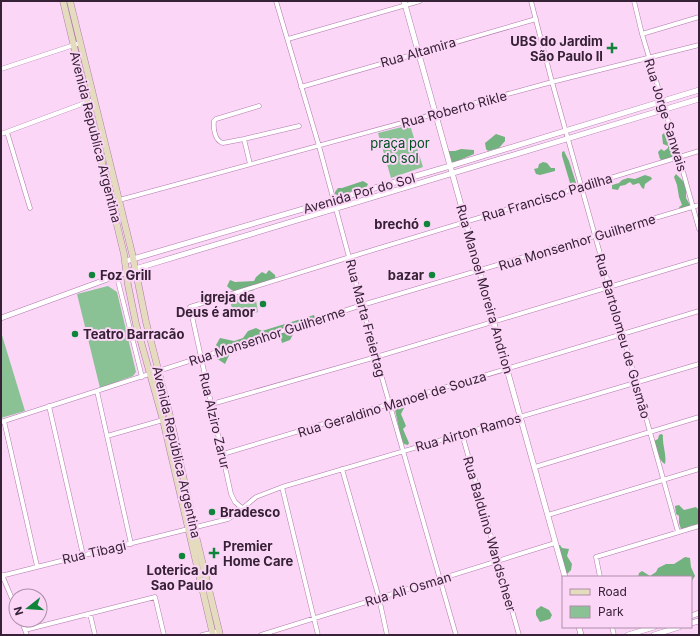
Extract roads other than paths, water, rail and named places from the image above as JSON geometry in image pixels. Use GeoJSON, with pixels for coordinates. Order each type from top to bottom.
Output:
{"type":"FeatureCollection","features":[{"type":"Feature","properties":{"kind":"main road","name":"Avenida Republica Argentina"},"geometry":{"type":"LineString","coordinates":[[63,1],[77,44],[115,201],[126,261],[126,273]]}},
{"type":"Feature","properties":{"kind":"main road","name":"Avenida Republica Argentina"},"geometry":{"type":"LineString","coordinates":[[70,1],[77,44]]}},
{"type":"Feature","properties":{"kind":"main road","name":"Avenida Republica Argentina"},"geometry":{"type":"LineString","coordinates":[[115,201],[133,258],[135,270]]}},
{"type":"Feature","properties":{"kind":"main road","name":"Avenida República Argentina"},"geometry":{"type":"LineString","coordinates":[[135,270],[170,420],[191,529]]}},
{"type":"Feature","properties":{"kind":"main road","name":"Avenida República Argentina"},"geometry":{"type":"LineString","coordinates":[[126,273],[136,324],[163,420],[217,634]]}},
{"type":"Feature","properties":{"kind":"street","name":"Rua Marta Freiertag"},"geometry":{"type":"LineString","coordinates":[[276,1],[319,146],[376,356],[456,635]]}},
{"type":"Feature","properties":{"kind":"street"},"geometry":{"type":"LineString","coordinates":[[288,39],[405,3],[420,1]]}},
{"type":"Feature","properties":{"kind":"street","name":"Rua Bartolomeu de Gusmão"},"geometry":{"type":"LineString","coordinates":[[531,1],[565,131],[678,532]]}},
{"type":"Feature","properties":{"kind":"street","name":"Rua Jorge Sanwais"},"geometry":{"type":"LineString","coordinates":[[634,1],[642,34],[663,101],[699,228]]}},
{"type":"Feature","properties":{"kind":"street","name":"Rua Manoel Moreira Andrion"},"geometry":{"type":"LineString","coordinates":[[405,3],[565,576]]}},
{"type":"Feature","properties":{"kind":"street"},"geometry":{"type":"LineString","coordinates":[[642,34],[699,17]]}},
{"type":"Feature","properties":{"kind":"street","name":"Rua Altamira"},"geometry":{"type":"LineString","coordinates":[[301,86],[536,19]]}},
{"type":"Feature","properties":{"kind":"street"},"geometry":{"type":"LineString","coordinates":[[1,69],[77,44]]}},
{"type":"Feature","properties":{"kind":"street","name":"Rua Roberto Rikle"},"geometry":{"type":"LineString","coordinates":[[115,201],[436,115],[552,82],[699,45]]}},
{"type":"Feature","properties":{"kind":"street","name":"Avenida Por do Sol"},"geometry":{"type":"LineString","coordinates":[[126,261],[450,166],[699,90]]}},
{"type":"Feature","properties":{"kind":"street","name":"Avenida Por do Sol"},"geometry":{"type":"LineString","coordinates":[[1,318],[135,270],[699,98]]}},
{"type":"Feature","properties":{"kind":"street"},"geometry":{"type":"LineString","coordinates":[[1,134],[91,101]]}},
{"type":"Feature","properties":{"kind":"street"},"geometry":{"type":"LineString","coordinates":[[259,106],[214,121],[220,143],[299,126]]}},
{"type":"Feature","properties":{"kind":"street"},"geometry":{"type":"LineString","coordinates":[[8,132],[30,208]]}},
{"type":"Feature","properties":{"kind":"street"},"geometry":{"type":"LineString","coordinates":[[244,139],[250,164]]}},
{"type":"Feature","properties":{"kind":"street","name":"Rua Francisco Padilha"},"geometry":{"type":"LineString","coordinates":[[190,307],[699,151]]}},
{"type":"Feature","properties":{"kind":"street","name":"Rua Monsenhor Guilherme"},"geometry":{"type":"LineString","coordinates":[[2,421],[158,372],[362,305],[699,205]]}},
{"type":"Feature","properties":{"kind":"street"},"geometry":{"type":"LineString","coordinates":[[212,404],[494,322],[699,260]]}},
{"type":"Feature","properties":{"kind":"street","name":"Avenida República Argentina"},"geometry":{"type":"LineString","coordinates":[[117,277],[142,377]]}},
{"type":"Feature","properties":{"kind":"street","name":"Rua Alziro Zarur"},"geometry":{"type":"LineString","coordinates":[[190,307],[189,310],[212,404],[231,494],[235,502],[242,508]]}},
{"type":"Feature","properties":{"kind":"street","name":"Rua Geraldino Manoel de Souza"},"geometry":{"type":"LineString","coordinates":[[223,454],[507,370],[699,311]]}},
{"type":"Feature","properties":{"kind":"street","name":"Rua Airton Ramos"},"geometry":{"type":"LineString","coordinates":[[242,508],[256,497],[282,487],[699,364]]}},
{"type":"Feature","properties":{"kind":"street"},"geometry":{"type":"LineString","coordinates":[[97,391],[130,544]]}},
{"type":"Feature","properties":{"kind":"street"},"geometry":{"type":"LineString","coordinates":[[50,406],[83,555]]}},
{"type":"Feature","properties":{"kind":"street"},"geometry":{"type":"LineString","coordinates":[[535,467],[699,417]]}},
{"type":"Feature","properties":{"kind":"street"},"geometry":{"type":"LineString","coordinates":[[107,436],[163,420]]}},
{"type":"Feature","properties":{"kind":"street"},"geometry":{"type":"LineString","coordinates":[[2,421],[37,566]]}},
{"type":"Feature","properties":{"kind":"street","name":"Rua Balduino Wandscheer"},"geometry":{"type":"LineString","coordinates":[[462,434],[519,635]]}},
{"type":"Feature","properties":{"kind":"street"},"geometry":{"type":"LineString","coordinates":[[342,469],[379,598],[387,635]]}},
{"type":"Feature","properties":{"kind":"street"},"geometry":{"type":"LineString","coordinates":[[548,515],[699,469]]}},
{"type":"Feature","properties":{"kind":"street"},"geometry":{"type":"LineString","coordinates":[[282,487],[318,635]]}},
{"type":"Feature","properties":{"kind":"street","name":"Rua Tibagi"},"geometry":{"type":"LineString","coordinates":[[2,576],[228,519],[242,508]]}},
{"type":"Feature","properties":{"kind":"street"},"geometry":{"type":"LineString","coordinates":[[600,576],[596,557],[699,526]]}},
{"type":"Feature","properties":{"kind":"street","name":"Rua Ali Osman"},"geometry":{"type":"LineString","coordinates":[[261,635],[555,543]]}},
{"type":"Feature","properties":{"kind":"street"},"geometry":{"type":"LineString","coordinates":[[2,576],[8,590]]}},
{"type":"Feature","properties":{"kind":"street"},"geometry":{"type":"LineString","coordinates":[[27,635],[25,630],[155,597],[164,635]]}},
{"type":"Feature","properties":{"kind":"street"},"geometry":{"type":"LineString","coordinates":[[90,614],[95,635]]}},
{"type":"Feature","properties":{"kind":"street"},"geometry":{"type":"LineString","coordinates":[[628,635],[651,628]]}},
{"type":"Feature","properties":{"kind":"street"},"geometry":{"type":"LineString","coordinates":[[654,635],[676,628]]}},
{"type":"Feature","properties":{"kind":"street"},"geometry":{"type":"LineString","coordinates":[[202,635],[217,634]]}},
{"type":"Feature","properties":{"kind":"place","name":"UBS do Jardim São Paulo II"},"geometry":{"type":"Point","coordinates":[612,48]}},
{"type":"Feature","properties":{"kind":"place","name":"brechó"},"geometry":{"type":"Point","coordinates":[427,224]}},
{"type":"Feature","properties":{"kind":"place","name":"Foz Grill"},"geometry":{"type":"Point","coordinates":[92,275]}},
{"type":"Feature","properties":{"kind":"place","name":"bazar"},"geometry":{"type":"Point","coordinates":[432,275]}},
{"type":"Feature","properties":{"kind":"place","name":"igreja de Deus é amor"},"geometry":{"type":"Point","coordinates":[263,304]}},
{"type":"Feature","properties":{"kind":"place","name":"Teatro Barracão"},"geometry":{"type":"Point","coordinates":[75,334]}},
{"type":"Feature","properties":{"kind":"place","name":"Bradesco"},"geometry":{"type":"Point","coordinates":[212,512]}},
{"type":"Feature","properties":{"kind":"place","name":"Premier Home Care"},"geometry":{"type":"Point","coordinates":[214,553]}},
{"type":"Feature","properties":{"kind":"place","name":"Loterica Jd Sao Paulo"},"geometry":{"type":"Point","coordinates":[182,556]}},
{"type":"Feature","properties":{"kind":"park label","name":"praça por do sol"},"geometry":{"type":"Point","coordinates":[400,150]}}]}
